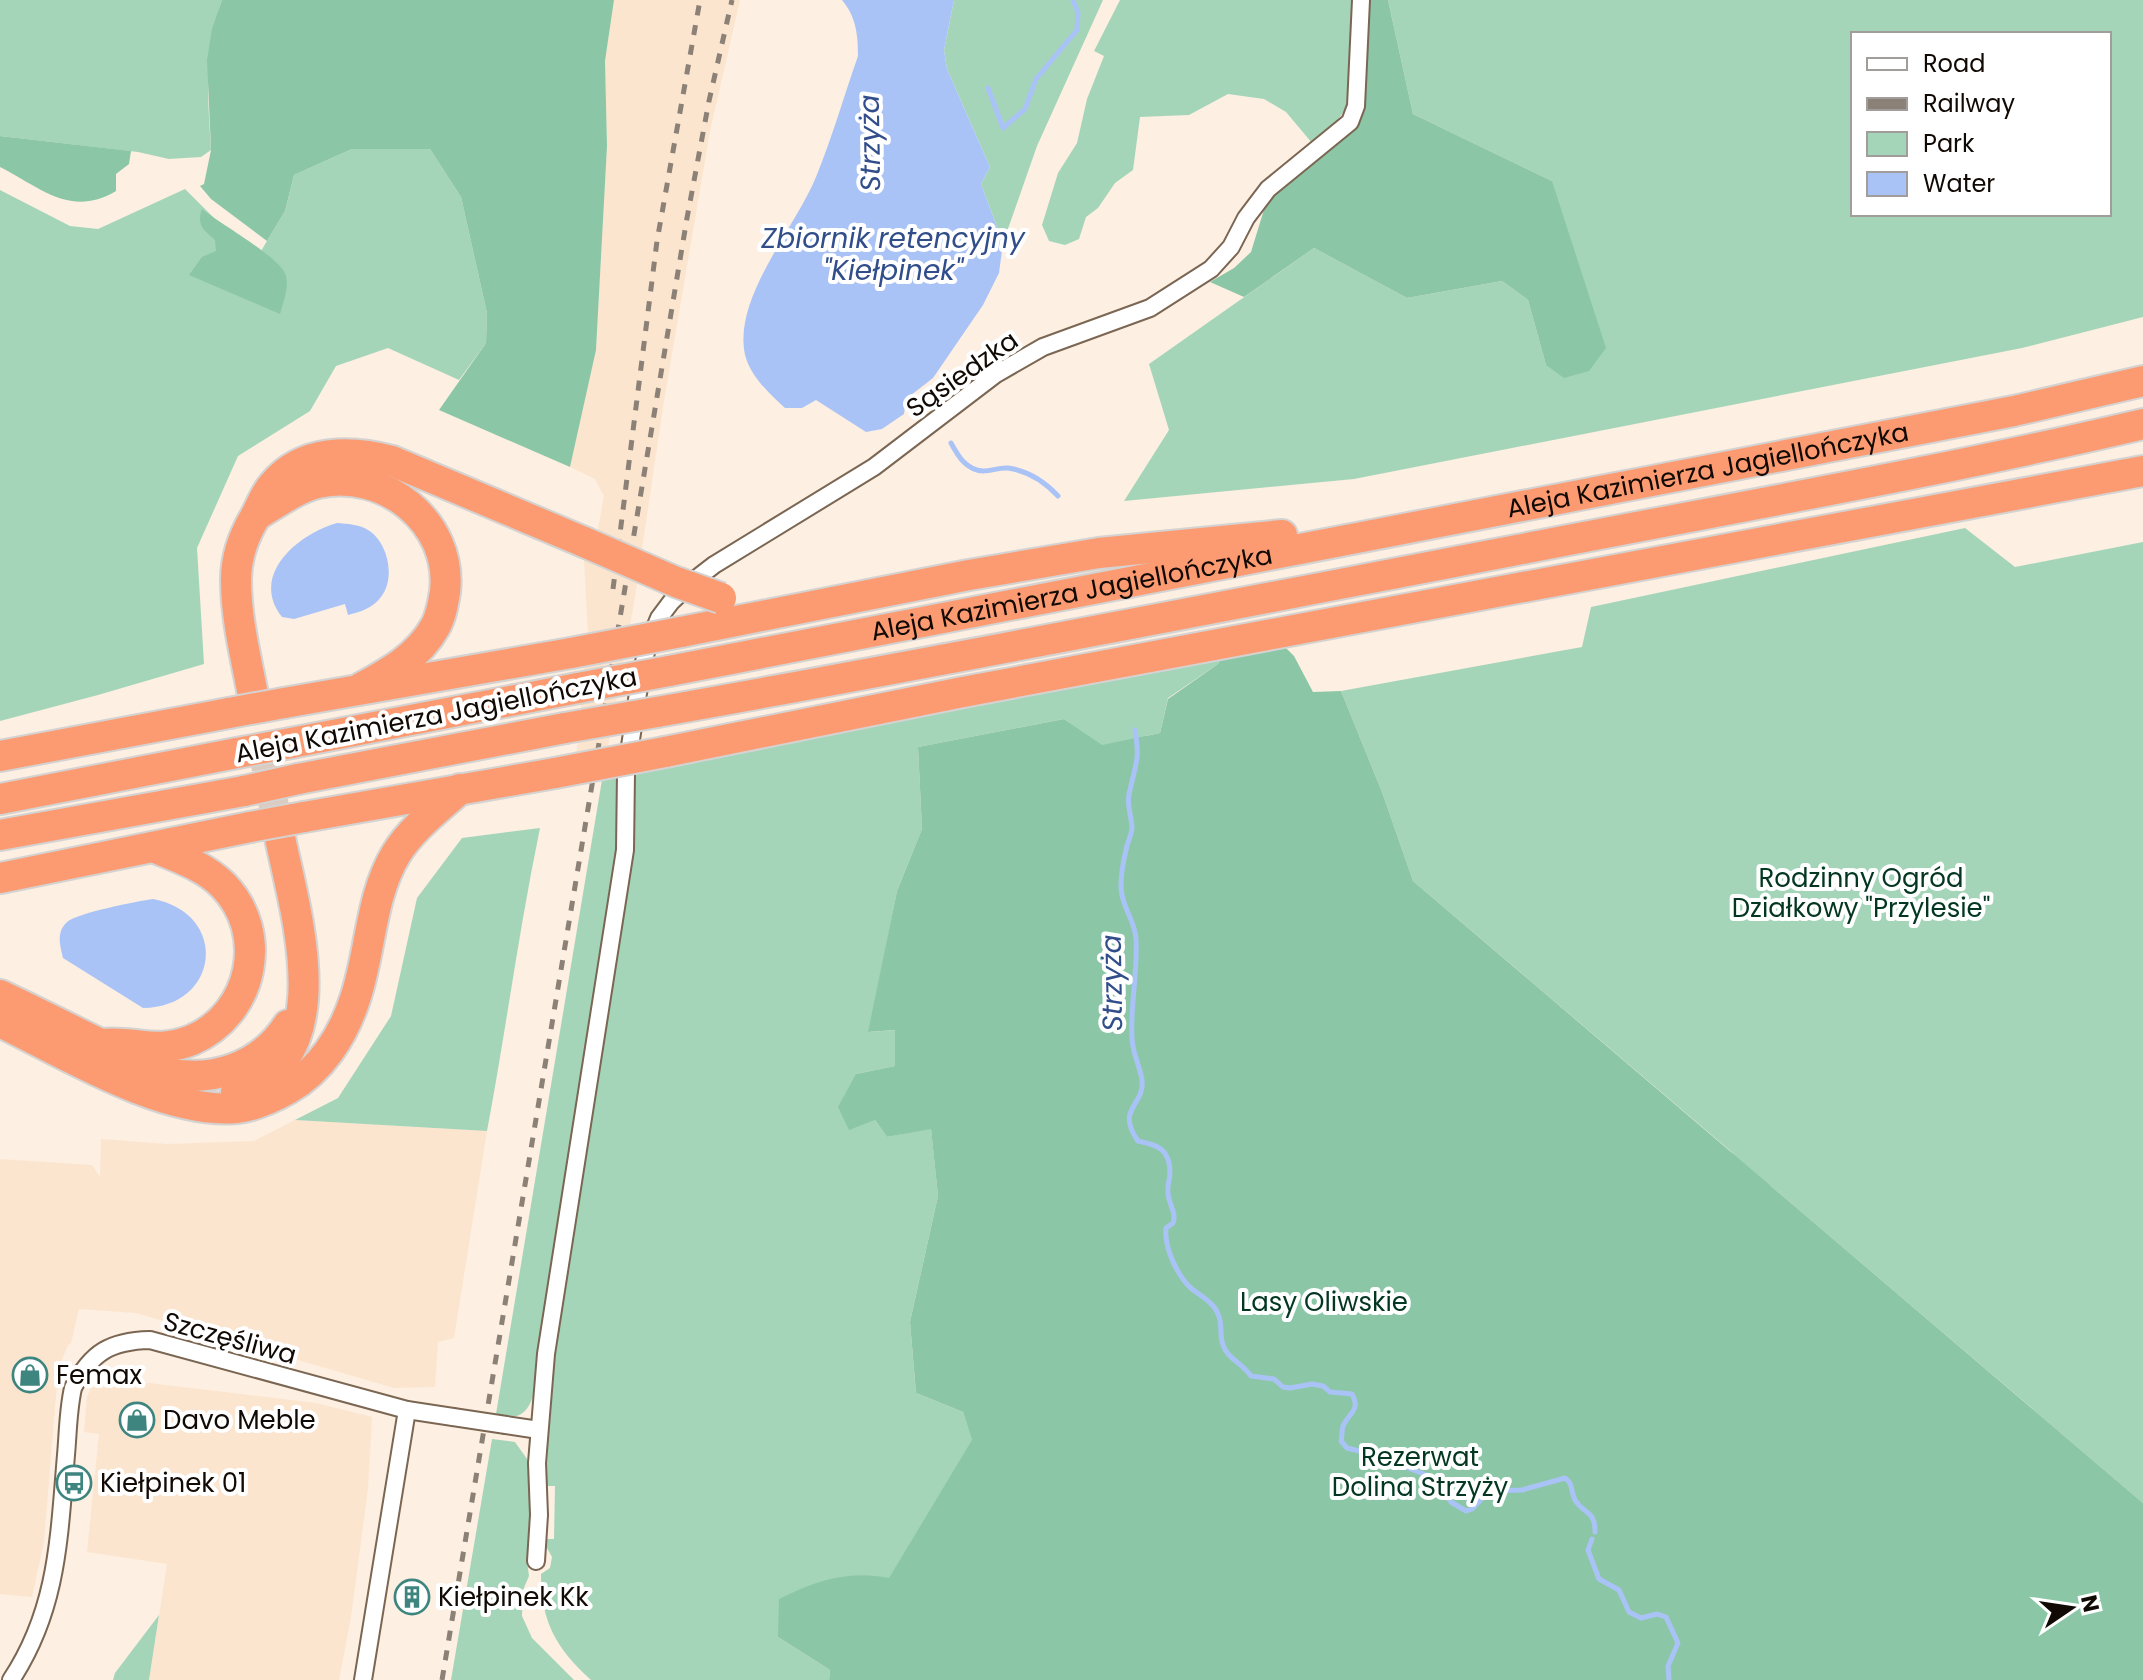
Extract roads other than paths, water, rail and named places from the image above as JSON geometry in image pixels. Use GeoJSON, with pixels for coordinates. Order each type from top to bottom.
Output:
{"type":"FeatureCollection","features":[{"type":"Feature","properties":{"kind":"highway","name":"Aleja Kazimierza Jagiellończyka"},"geometry":{"type":"LineString","coordinates":[[0,799],[2014,411],[2143,381]]}},
{"type":"Feature","properties":{"kind":"highway","name":"Aleja Kazimierza Jagiellończyka"},"geometry":{"type":"LineString","coordinates":[[0,835],[565,728],[997,651],[1878,483],[2143,424]]}},
{"type":"Feature","properties":{"kind":"highway"},"geometry":{"type":"LineString","coordinates":[[241,704],[243,640],[236,580],[239,551],[271,487],[293,468],[325,455],[356,454],[392,461],[676,582],[770,614]]}},
{"type":"Feature","properties":{"kind":"highway"},"geometry":{"type":"LineString","coordinates":[[0,878],[963,692],[2143,471]]}},
{"type":"Feature","properties":{"kind":"highway"},"geometry":{"type":"LineString","coordinates":[[256,515],[303,488],[318,483],[350,481],[380,488],[404,500],[428,526],[440,550],[445,574],[440,616],[419,650],[406,662],[361,688]]}},
{"type":"Feature","properties":{"kind":"highway"},"geometry":{"type":"LineString","coordinates":[[0,756],[241,704],[284,703],[571,653],[1099,553],[1466,517]]}},
{"type":"Feature","properties":{"kind":"highway"},"geometry":{"type":"LineString","coordinates":[[0,1022],[112,1077],[162,1097],[213,1108],[246,1106],[277,1095],[302,1081],[320,1065],[339,1036],[356,998],[380,891],[389,868],[409,836],[460,789]]}},
{"type":"Feature","properties":{"kind":"highway"},"geometry":{"type":"LineString","coordinates":[[0,856],[82,821]]}},
{"type":"Feature","properties":{"kind":"highway"},"geometry":{"type":"LineString","coordinates":[[162,1097],[234,1093],[269,1077],[280,1066],[294,1040],[303,995],[299,932],[278,826]]}},
{"type":"Feature","properties":{"kind":"highway"},"geometry":{"type":"LineString","coordinates":[[101,1044],[117,1042],[147,1048],[170,1048],[194,1039],[229,1013],[248,977],[251,959],[249,936],[246,921],[233,897],[224,885],[202,868],[153,847]]}},
{"type":"Feature","properties":{"kind":"highway"},"geometry":{"type":"LineString","coordinates":[[0,995],[161,1071],[198,1076],[219,1073],[253,1060],[275,1043],[303,995]]}},
{"type":"Feature","properties":{"kind":"street","name":"Sąsiedzka"},"geometry":{"type":"LineString","coordinates":[[539,1430],[552,1306],[625,850],[626,773],[631,729],[647,647],[659,618],[671,602],[714,565],[874,467],[996,374],[1043,347],[1150,308],[1211,269],[1231,247],[1246,218],[1268,189],[1350,122],[1356,106],[1361,0]]}},
{"type":"Feature","properties":{"kind":"street","name":"Szczęśliwa"},"geometry":{"type":"LineString","coordinates":[[11,1680],[40,1627],[54,1578],[73,1388],[83,1368],[103,1350],[127,1341],[150,1340],[407,1410],[539,1430]]}},
{"type":"Feature","properties":{"kind":"street"},"geometry":{"type":"LineString","coordinates":[[363,1680],[407,1410]]}},
{"type":"Feature","properties":{"kind":"street"},"geometry":{"type":"LineString","coordinates":[[536,1561],[539,1430]]}},
{"type":"Feature","properties":{"kind":"water","name":"Zbiornik retencyjny \"Kiełpinek\""},"geometry":{"type":"Polygon","coordinates":[[[842,0],[954,0],[944,50],[947,69],[990,167],[981,184],[1003,243],[999,273],[983,305],[933,378],[906,399],[904,414],[882,429],[866,432],[816,400],[802,408],[785,408],[754,375],[744,349],[744,328],[749,306],[758,283],[816,177],[858,56],[855,26],[842,0]]]}},
{"type":"Feature","properties":{"kind":"water"},"geometry":{"type":"Polygon","coordinates":[[[337,523],[364,528],[381,543],[388,561],[386,589],[370,607],[348,615],[345,604],[294,619],[282,617],[273,601],[271,586],[282,558],[307,536],[337,523]]]}},
{"type":"Feature","properties":{"kind":"water"},"geometry":{"type":"Polygon","coordinates":[[[153,899],[178,908],[194,922],[204,939],[206,958],[200,977],[188,993],[169,1004],[143,1008],[63,958],[60,934],[67,922],[83,915],[153,899]]]}},
{"type":"Feature","properties":{"kind":"waterway"},"geometry":{"type":"LineString","coordinates":[[988,88],[1003,128],[1025,109],[1036,79],[1077,30],[1078,13],[1073,0]]}},
{"type":"Feature","properties":{"kind":"waterway","name":"Strzyża"},"geometry":{"type":"LineString","coordinates":[[951,443],[972,468],[983,471],[1008,468],[1023,472],[1042,481],[1058,496]]}},
{"type":"Feature","properties":{"kind":"waterway","name":"Strzyża"},"geometry":{"type":"LineString","coordinates":[[1135,730],[1136,767],[1128,799],[1132,830],[1121,887],[1136,939],[1132,1038],[1142,1089],[1129,1121],[1138,1141],[1157,1147],[1168,1158],[1168,1196],[1174,1219],[1166,1228],[1166,1236],[1177,1269],[1186,1283],[1216,1310],[1225,1350],[1251,1376],[1274,1379],[1283,1387],[1312,1384],[1323,1386],[1330,1392],[1352,1394],[1355,1408],[1343,1426],[1341,1441],[1347,1448],[1429,1476],[1451,1502],[1466,1511],[1472,1509],[1489,1491],[1522,1490],[1565,1478],[1578,1505],[1593,1519],[1595,1532]]}},
{"type":"Feature","properties":{"kind":"waterway","name":"Strzyża"},"geometry":{"type":"LineString","coordinates":[[1592,1539],[1588,1550],[1599,1579],[1619,1590],[1629,1612],[1641,1618],[1657,1614],[1666,1617],[1678,1643],[1668,1666],[1669,1680]]}},
{"type":"Feature","properties":{"kind":"tunnel"},"geometry":{"type":"LineString","coordinates":[[253,695],[279,833]]}},
{"type":"Feature","properties":{"kind":"railway"},"geometry":{"type":"LineString","coordinates":[[613,589],[657,241],[700,0]]}},
{"type":"Feature","properties":{"kind":"railway"},"geometry":{"type":"LineString","coordinates":[[442,1680],[687,218],[732,0]]}},
{"type":"Feature","properties":{"kind":"place","name":"Femax"},"geometry":{"type":"Point","coordinates":[30,1375]}},
{"type":"Feature","properties":{"kind":"place","name":"Davo Meble"},"geometry":{"type":"Point","coordinates":[137,1420]}},
{"type":"Feature","properties":{"kind":"place","name":"Kiełpinek 01"},"geometry":{"type":"Point","coordinates":[74,1483]}},
{"type":"Feature","properties":{"kind":"place","name":"Kiełpinek Kk"},"geometry":{"type":"Point","coordinates":[412,1597]}},
{"type":"Feature","properties":{"kind":"park label","name":"Rodzinny Ogród Działkowy \"Przylesie\""},"geometry":{"type":"Point","coordinates":[1861,893]}},
{"type":"Feature","properties":{"kind":"park label","name":"Lasy Oliwskie"},"geometry":{"type":"Point","coordinates":[1324,1302]}},
{"type":"Feature","properties":{"kind":"park label","name":"Rezerwat Dolina Strzyży"},"geometry":{"type":"Point","coordinates":[1420,1472]}}]}
